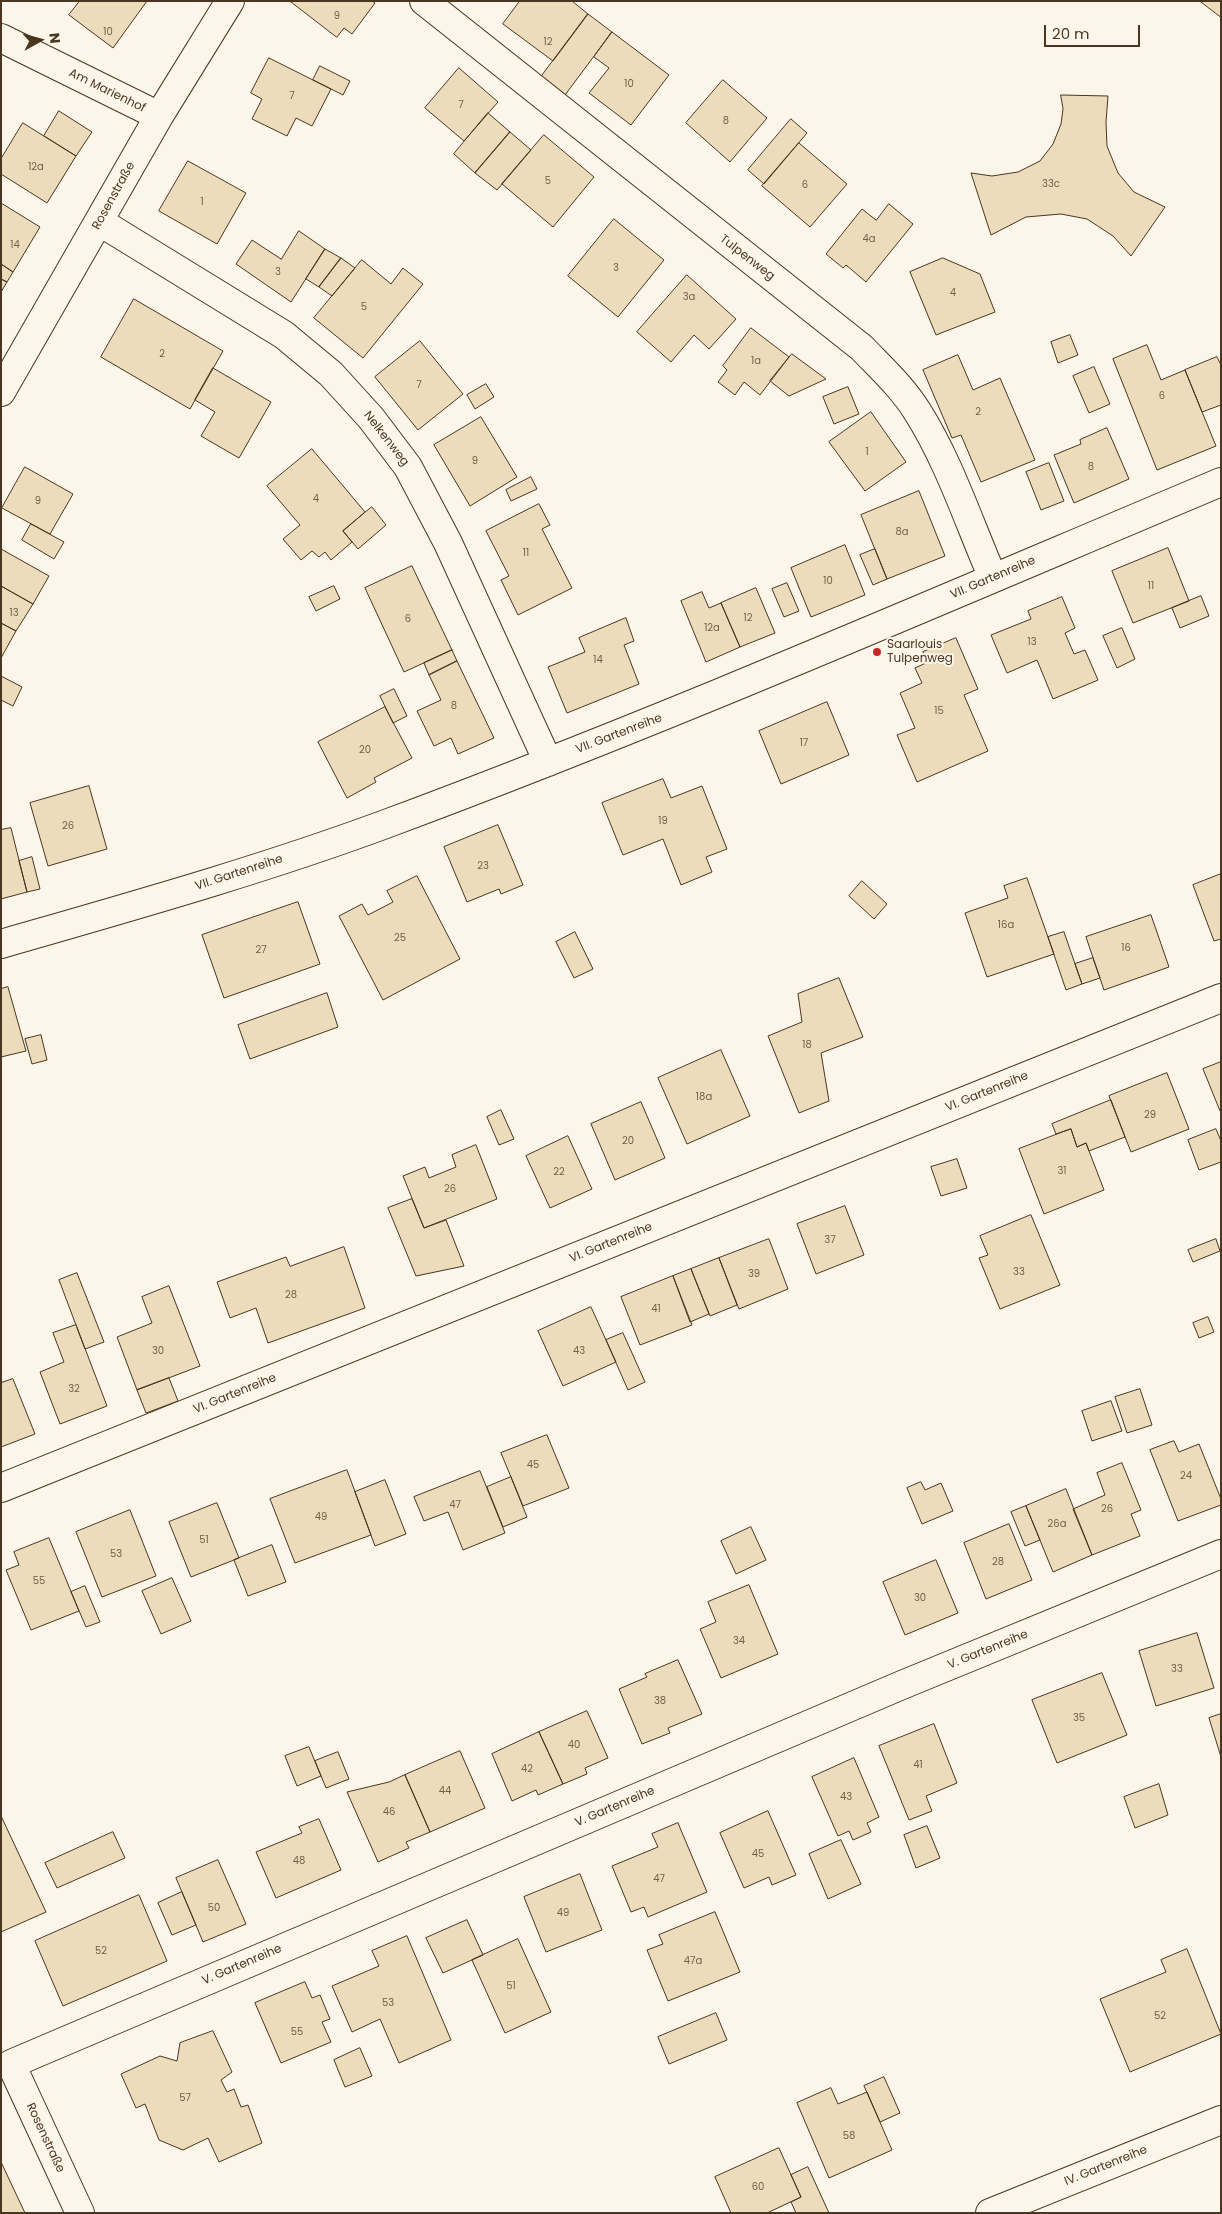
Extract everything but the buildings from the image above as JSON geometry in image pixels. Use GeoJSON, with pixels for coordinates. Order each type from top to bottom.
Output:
{"type":"FeatureCollection","features":[{"type":"Feature","properties":{"kind":"street","name":"Rosenstraße"},"geometry":{"type":"LineString","coordinates":[[1,392],[159,116],[230,1]]}},
{"type":"Feature","properties":{"kind":"street","name":"Tulpenweg"},"geometry":{"type":"LineString","coordinates":[[424,1],[862,348],[895,383],[921,418],[935,443],[993,578]]}},
{"type":"Feature","properties":{"kind":"street","name":"Am Marienhof"},"geometry":{"type":"LineString","coordinates":[[1,38],[159,116]]}},
{"type":"Feature","properties":{"kind":"street","name":"Nelkenweg"},"geometry":{"type":"LineString","coordinates":[[100,222],[284,335],[331,374],[371,418],[408,466],[448,543],[548,762]]}},
{"type":"Feature","properties":{"kind":"street","name":"VII. Gartenreihe"},"geometry":{"type":"LineString","coordinates":[[1,944],[152,901],[382,825],[683,709],[1221,482]]}},
{"type":"Feature","properties":{"kind":"street","name":"VI. Gartenreihe"},"geometry":{"type":"LineString","coordinates":[[1,1488],[1221,998]]}},
{"type":"Feature","properties":{"kind":"street","name":"V. Gartenreihe"},"geometry":{"type":"LineString","coordinates":[[11,2064],[902,1685],[1221,1554]]}},
{"type":"Feature","properties":{"kind":"street","name":"Rosenstraße"},"geometry":{"type":"LineString","coordinates":[[11,2064],[80,2213]]}},
{"type":"Feature","properties":{"kind":"street","name":"IV. Gartenreihe"},"geometry":{"type":"LineString","coordinates":[[990,2213],[1221,2120]]}},
{"type":"Feature","properties":{"kind":"place","name":"Saarlouis Tulpenweg"},"geometry":{"type":"Point","coordinates":[877,652]}}]}
